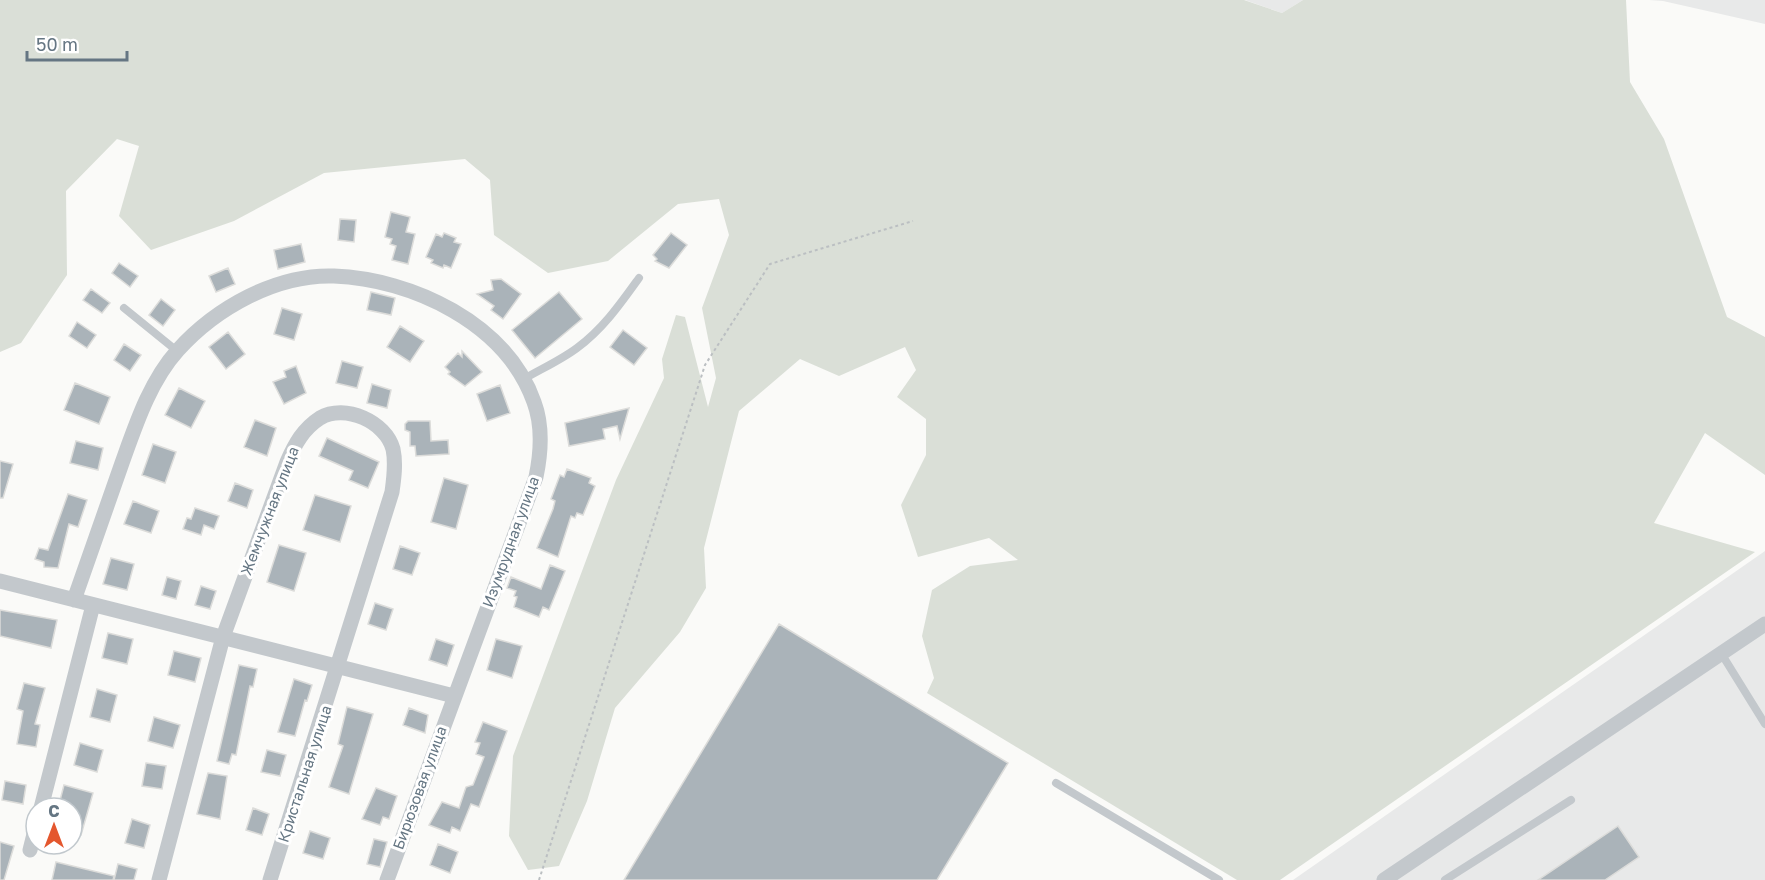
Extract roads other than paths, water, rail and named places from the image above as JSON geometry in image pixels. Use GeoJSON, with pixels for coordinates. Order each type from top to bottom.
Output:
{"type":"FeatureCollection","features":[{"type":"Feature","properties":{"kind":"street","name":"Изумрудная улица"},"geometry":{"type":"LineString","coordinates":[[74,600],[140,413],[177,351],[228,309],[262,290],[296,281],[332,276],[403,289],[444,306],[469,320],[505,354],[524,379],[534,403],[539,430],[540,453],[536,477],[454,696]]}},
{"type":"Feature","properties":{"kind":"street","name":"Жемчужная улица"},"geometry":{"type":"LineString","coordinates":[[159,880],[223,638],[297,440],[323,416],[339,413],[357,416],[384,432],[393,448],[395,470],[392,492],[339,667]]}},
{"type":"Feature","properties":{"kind":"street"},"geometry":{"type":"LineString","coordinates":[[0,581],[454,696]]}},
{"type":"Feature","properties":{"kind":"street"},"geometry":{"type":"LineString","coordinates":[[44,796],[93,604]]}},
{"type":"Feature","properties":{"kind":"street"},"geometry":{"type":"LineString","coordinates":[[1384,880],[1401,875],[1765,624]]}},
{"type":"Feature","properties":{"kind":"street","name":"Кристальная улица"},"geometry":{"type":"LineString","coordinates":[[270,880],[339,667]]}},
{"type":"Feature","properties":{"kind":"street","name":"Бирюзовая улица"},"geometry":{"type":"LineString","coordinates":[[387,880],[454,696]]}},
{"type":"Feature","properties":{"kind":"lane"},"geometry":{"type":"LineString","coordinates":[[524,379],[576,349],[594,334],[614,313],[639,278]]}},
{"type":"Feature","properties":{"kind":"lane"},"geometry":{"type":"LineString","coordinates":[[124,308],[177,351]]}},
{"type":"Feature","properties":{"kind":"lane"},"geometry":{"type":"LineString","coordinates":[[1721,653],[1765,724]]}},
{"type":"Feature","properties":{"kind":"lane"},"geometry":{"type":"LineString","coordinates":[[1056,783],[1219,880]]}},
{"type":"Feature","properties":{"kind":"lane"},"geometry":{"type":"LineString","coordinates":[[1445,880],[1571,800]]}}]}
